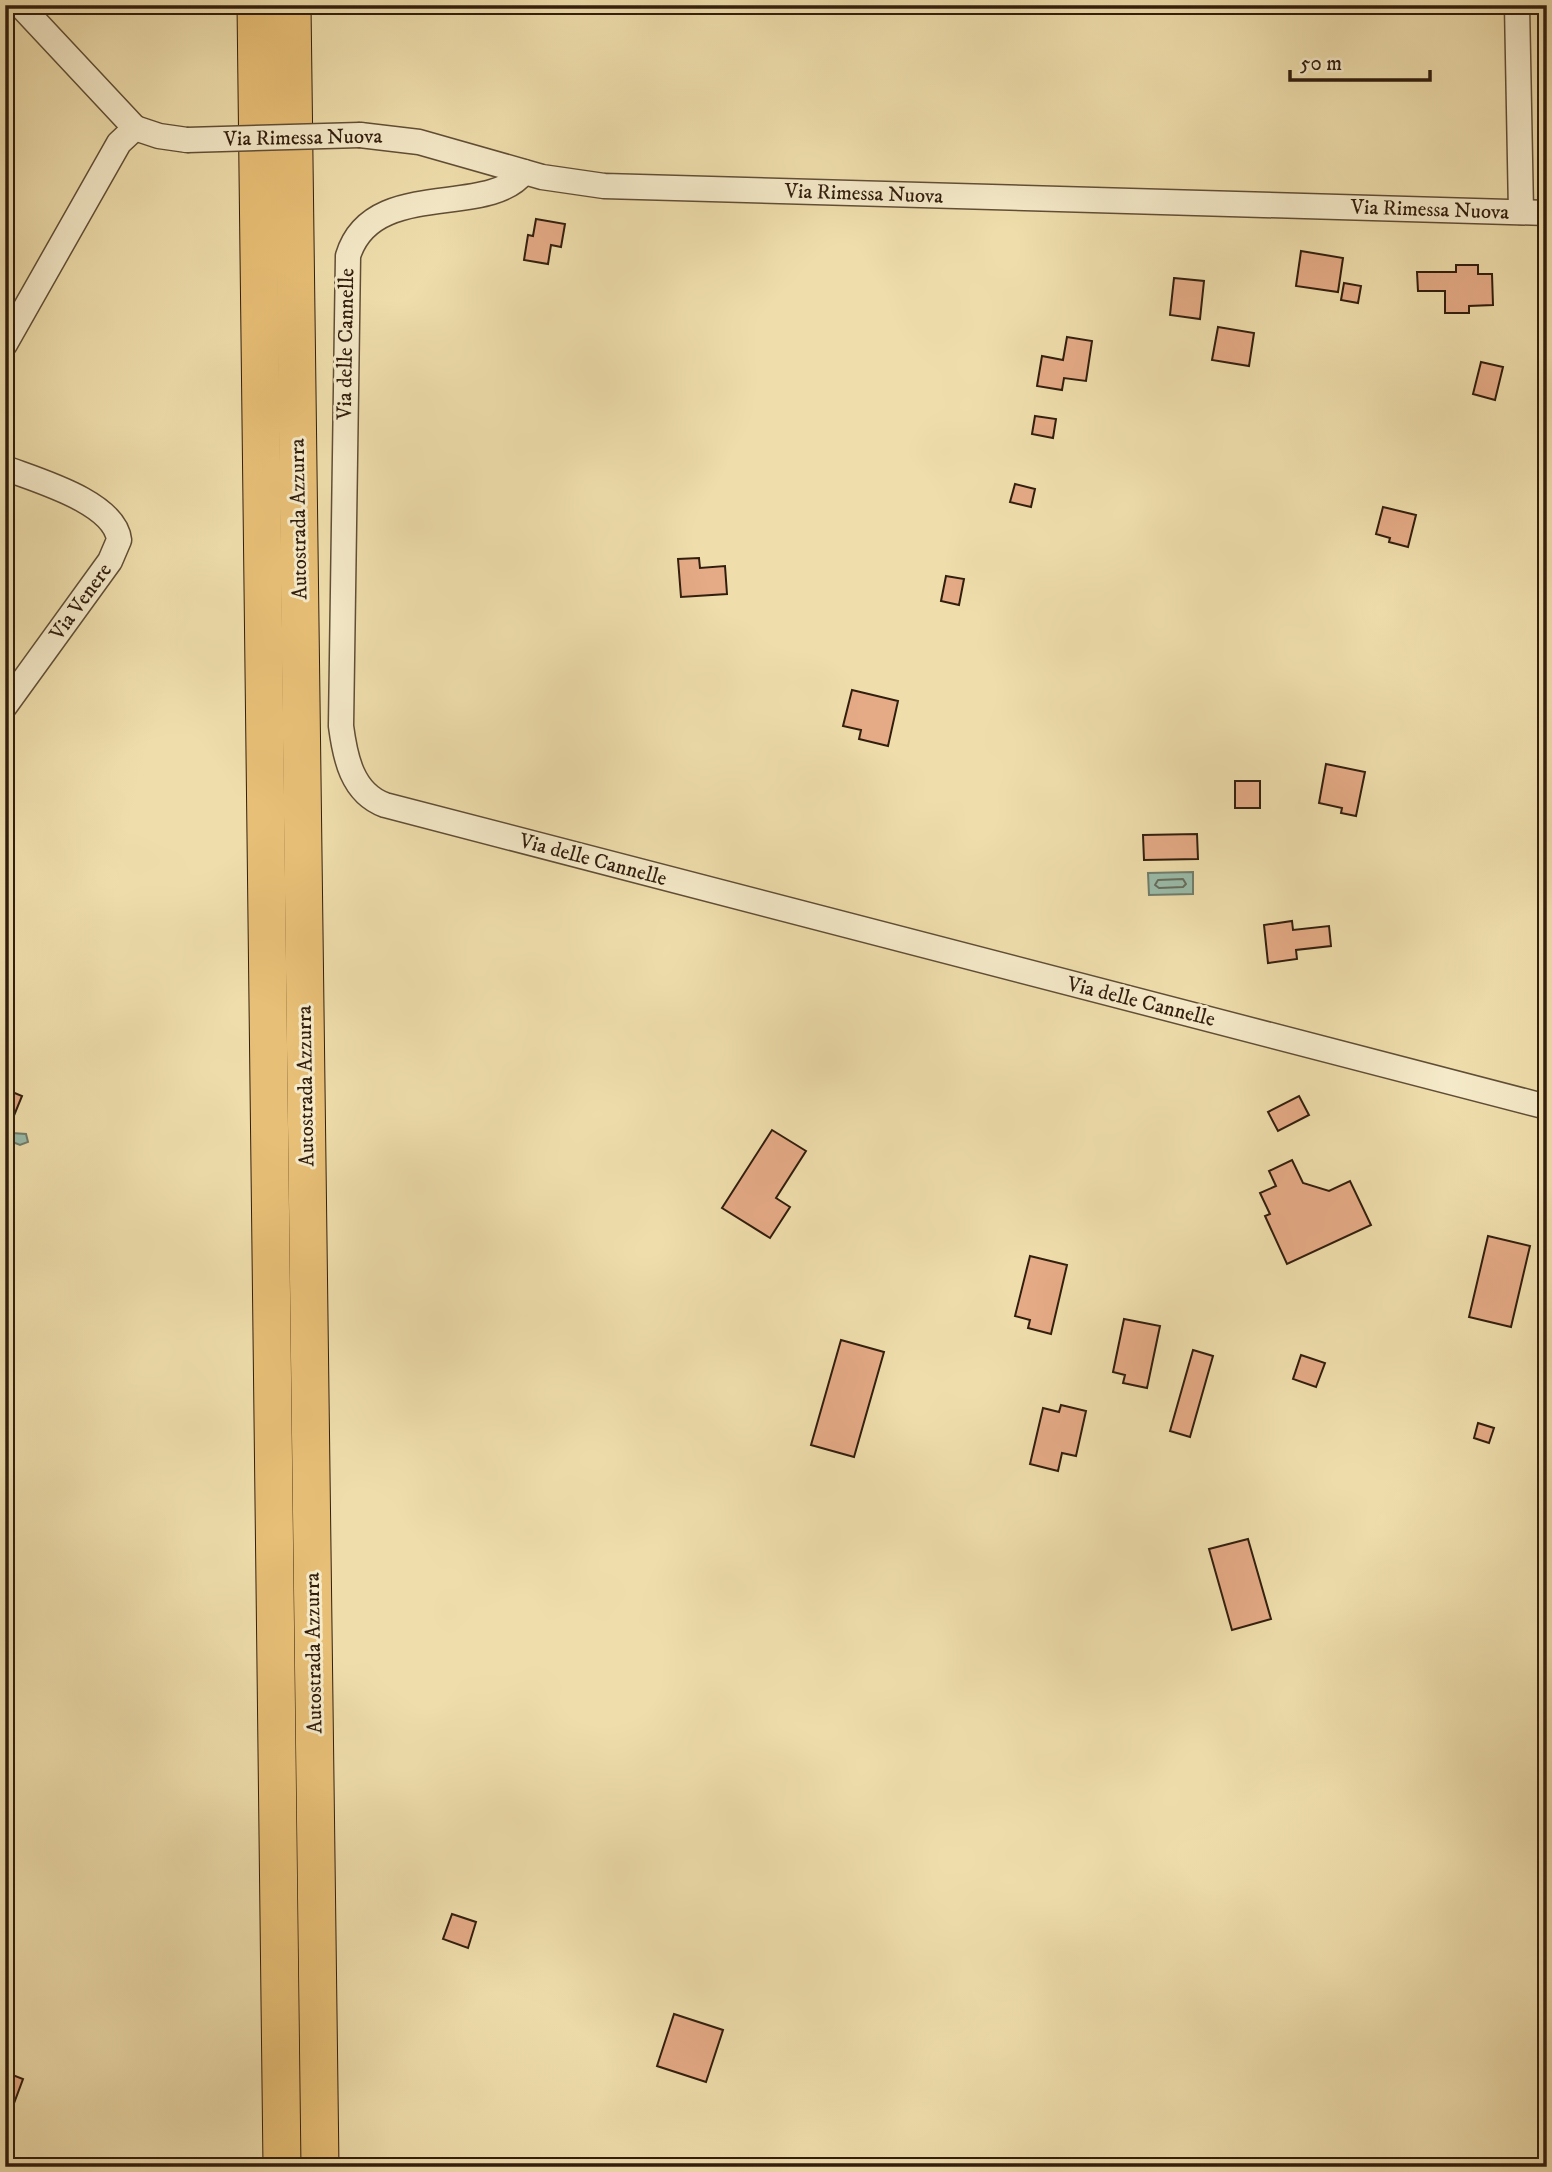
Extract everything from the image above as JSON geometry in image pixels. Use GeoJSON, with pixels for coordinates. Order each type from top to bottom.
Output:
{"type":"FeatureCollection","features":[{"type":"Feature","properties":{"kind":"highway","name":"Autostrada Azzurra"},"geometry":{"type":"LineString","coordinates":[[256,5],[282,2167]]}},
{"type":"Feature","properties":{"kind":"highway","name":"Autostrada Azzurra"},"geometry":{"type":"LineString","coordinates":[[292,5],[320,2167]]}},
{"type":"Feature","properties":{"kind":"street"},"geometry":{"type":"LineString","coordinates":[[5,344],[109,158],[119,143],[135,128],[20,5]]}},
{"type":"Feature","properties":{"kind":"street"},"geometry":{"type":"LineString","coordinates":[[1517,5],[1521,212]]}},
{"type":"Feature","properties":{"kind":"street","name":"Via Rimessa Nuova"},"geometry":{"type":"LineString","coordinates":[[135,128],[159,136],[187,140],[360,135],[419,142],[555,180],[604,186],[1547,213]]}},
{"type":"Feature","properties":{"kind":"street","name":"Via delle Cannelle"},"geometry":{"type":"LineString","coordinates":[[524,172],[513,183],[499,188],[392,211],[362,232],[353,243],[348,256],[341,726],[352,772],[366,795],[385,805],[1547,1107]]}},
{"type":"Feature","properties":{"kind":"street","name":"Via Venere"},"geometry":{"type":"LineString","coordinates":[[5,468],[75,496],[94,507],[113,524],[119,541],[110,561],[5,706]]}},
{"type":"Feature","properties":{"kind":"water"},"geometry":{"type":"Polygon","coordinates":[[[1193,872],[1193,894],[1149,895],[1148,873],[1193,872]]]}},
{"type":"Feature","properties":{"kind":"water"},"geometry":{"type":"Polygon","coordinates":[[[8,1129],[12,1133],[26,1134],[28,1142],[20,1145],[5,1139],[5,1130],[8,1129]]]}},
{"type":"Feature","properties":{"kind":"building"},"geometry":{"type":"Polygon","coordinates":[[[536,219],[565,224],[561,247],[551,245],[548,264],[524,260],[528,235],[533,236],[536,219]]]}},
{"type":"Feature","properties":{"kind":"building"},"geometry":{"type":"Polygon","coordinates":[[[1301,251],[1343,258],[1338,292],[1296,286],[1301,251]]]}},
{"type":"Feature","properties":{"kind":"building"},"geometry":{"type":"Polygon","coordinates":[[[1456,265],[1478,265],[1478,274],[1492,274],[1493,305],[1469,306],[1469,313],[1445,313],[1445,291],[1418,291],[1417,272],[1456,272],[1456,265]]]}},
{"type":"Feature","properties":{"kind":"building"},"geometry":{"type":"Polygon","coordinates":[[[1174,278],[1204,281],[1200,319],[1170,315],[1174,278]]]}},
{"type":"Feature","properties":{"kind":"building"},"geometry":{"type":"Polygon","coordinates":[[[1344,283],[1361,286],[1358,303],[1341,300],[1344,283]]]}},
{"type":"Feature","properties":{"kind":"building"},"geometry":{"type":"Polygon","coordinates":[[[1218,327],[1254,333],[1249,366],[1212,360],[1218,327]]]}},
{"type":"Feature","properties":{"kind":"building"},"geometry":{"type":"Polygon","coordinates":[[[1067,337],[1092,341],[1086,381],[1064,378],[1062,390],[1037,386],[1042,356],[1063,360],[1067,337]]]}},
{"type":"Feature","properties":{"kind":"building"},"geometry":{"type":"Polygon","coordinates":[[[1481,362],[1503,367],[1495,400],[1473,394],[1481,362]]]}},
{"type":"Feature","properties":{"kind":"building"},"geometry":{"type":"Polygon","coordinates":[[[1035,416],[1056,419],[1053,438],[1032,434],[1035,416]]]}},
{"type":"Feature","properties":{"kind":"building"},"geometry":{"type":"Polygon","coordinates":[[[1015,484],[1035,489],[1031,507],[1010,502],[1015,484]]]}},
{"type":"Feature","properties":{"kind":"building"},"geometry":{"type":"Polygon","coordinates":[[[1383,507],[1416,515],[1408,547],[1389,542],[1390,538],[1376,534],[1383,507]]]}},
{"type":"Feature","properties":{"kind":"building"},"geometry":{"type":"Polygon","coordinates":[[[699,558],[700,568],[725,566],[727,594],[681,597],[678,559],[699,558]]]}},
{"type":"Feature","properties":{"kind":"building"},"geometry":{"type":"Polygon","coordinates":[[[946,576],[964,579],[959,605],[941,601],[946,576]]]}},
{"type":"Feature","properties":{"kind":"building"},"geometry":{"type":"Polygon","coordinates":[[[852,690],[898,701],[888,746],[859,739],[861,730],[843,726],[852,690]]]}},
{"type":"Feature","properties":{"kind":"building"},"geometry":{"type":"Polygon","coordinates":[[[1326,764],[1365,772],[1356,816],[1341,813],[1342,808],[1319,803],[1326,764]]]}},
{"type":"Feature","properties":{"kind":"building"},"geometry":{"type":"Polygon","coordinates":[[[1235,781],[1260,781],[1260,808],[1235,808],[1235,781]]]}},
{"type":"Feature","properties":{"kind":"building"},"geometry":{"type":"Polygon","coordinates":[[[1197,834],[1198,859],[1144,860],[1143,835],[1197,834]]]}},
{"type":"Feature","properties":{"kind":"building"},"geometry":{"type":"Polygon","coordinates":[[[1292,921],[1293,930],[1329,926],[1331,946],[1296,950],[1297,959],[1268,963],[1264,925],[1292,921]]]}},
{"type":"Feature","properties":{"kind":"building"},"geometry":{"type":"Polygon","coordinates":[[[5,1089],[22,1096],[6,1135],[5,1135],[5,1089]]]}},
{"type":"Feature","properties":{"kind":"building"},"geometry":{"type":"Polygon","coordinates":[[[1299,1096],[1309,1115],[1278,1131],[1268,1112],[1299,1096]]]}},
{"type":"Feature","properties":{"kind":"building"},"geometry":{"type":"Polygon","coordinates":[[[772,1130],[806,1151],[776,1198],[790,1207],[770,1238],[722,1208],[772,1130]]]}},
{"type":"Feature","properties":{"kind":"building"},"geometry":{"type":"Polygon","coordinates":[[[1292,1160],[1303,1183],[1329,1191],[1350,1181],[1371,1225],[1287,1264],[1265,1216],[1270,1214],[1260,1193],[1276,1186],[1269,1171],[1292,1160]]]}},
{"type":"Feature","properties":{"kind":"building"},"geometry":{"type":"Polygon","coordinates":[[[1488,1236],[1530,1246],[1511,1327],[1469,1317],[1488,1236]]]}},
{"type":"Feature","properties":{"kind":"building"},"geometry":{"type":"Polygon","coordinates":[[[1030,1256],[1067,1265],[1051,1334],[1028,1328],[1030,1320],[1015,1316],[1030,1256]]]}},
{"type":"Feature","properties":{"kind":"building"},"geometry":{"type":"Polygon","coordinates":[[[1124,1319],[1160,1326],[1147,1388],[1123,1383],[1125,1375],[1113,1372],[1124,1319]]]}},
{"type":"Feature","properties":{"kind":"building"},"geometry":{"type":"Polygon","coordinates":[[[841,1340],[884,1352],[854,1457],[811,1445],[841,1340]]]}},
{"type":"Feature","properties":{"kind":"building"},"geometry":{"type":"Polygon","coordinates":[[[1193,1350],[1213,1356],[1190,1437],[1170,1431],[1193,1350]]]}},
{"type":"Feature","properties":{"kind":"building"},"geometry":{"type":"Polygon","coordinates":[[[1301,1355],[1325,1363],[1316,1387],[1293,1379],[1301,1355]]]}},
{"type":"Feature","properties":{"kind":"building"},"geometry":{"type":"Polygon","coordinates":[[[1061,1405],[1086,1411],[1076,1456],[1062,1453],[1058,1471],[1030,1464],[1043,1408],[1059,1412],[1061,1405]]]}},
{"type":"Feature","properties":{"kind":"building"},"geometry":{"type":"Polygon","coordinates":[[[1478,1423],[1494,1428],[1489,1443],[1474,1438],[1478,1423]]]}},
{"type":"Feature","properties":{"kind":"building"},"geometry":{"type":"Polygon","coordinates":[[[1248,1539],[1271,1619],[1232,1630],[1209,1549],[1248,1539]]]}},
{"type":"Feature","properties":{"kind":"building"},"geometry":{"type":"Polygon","coordinates":[[[452,1914],[476,1922],[468,1948],[443,1939],[452,1914]]]}},
{"type":"Feature","properties":{"kind":"building"},"geometry":{"type":"Polygon","coordinates":[[[674,2014],[723,2030],[706,2082],[657,2066],[674,2014]]]}},
{"type":"Feature","properties":{"kind":"building"},"geometry":{"type":"Polygon","coordinates":[[[5,2072],[23,2079],[7,2122],[5,2122],[5,2072]]]}}]}
